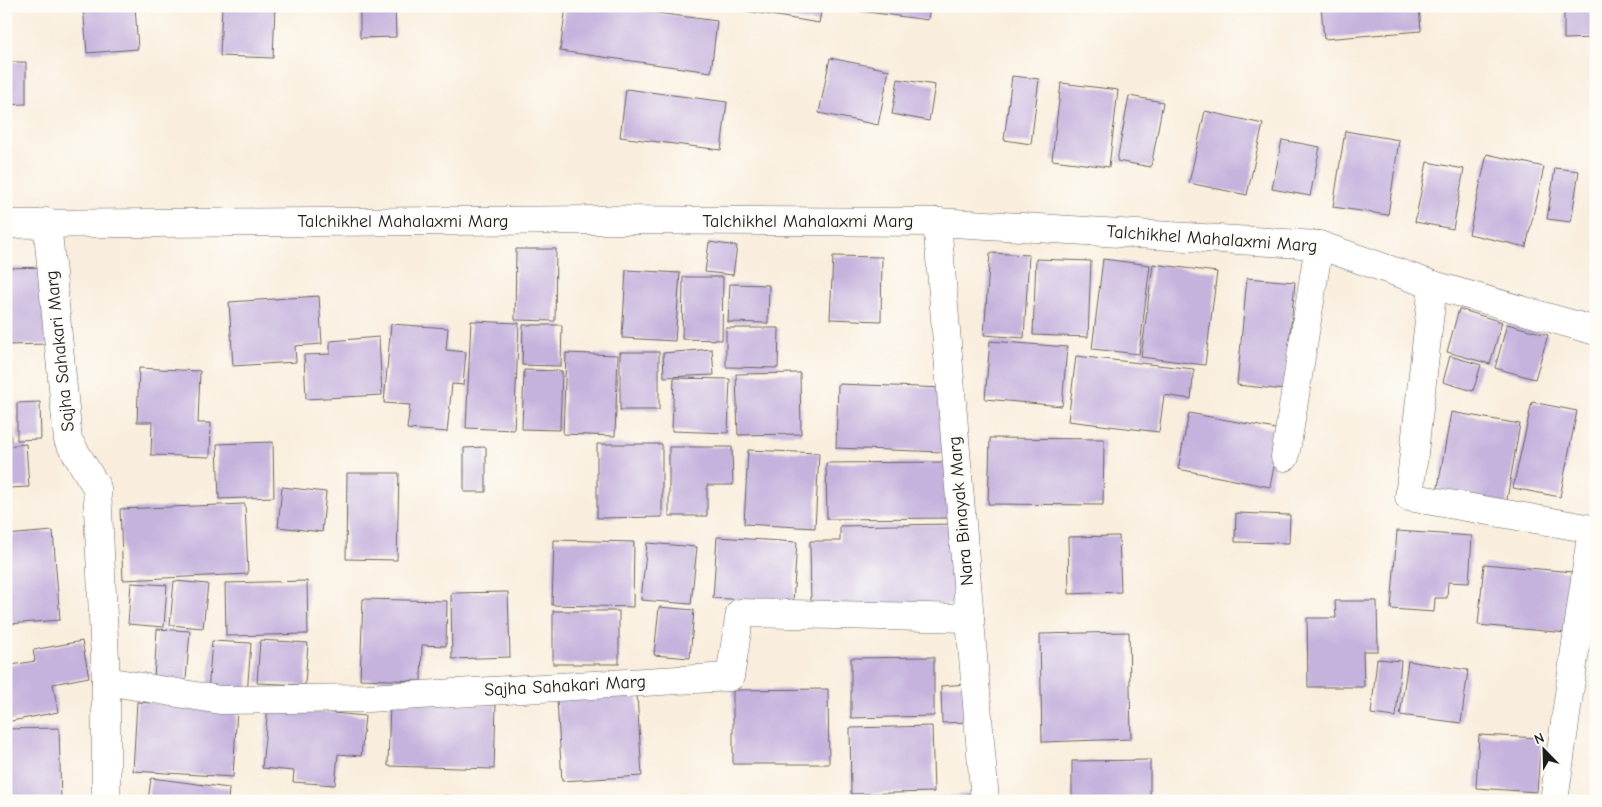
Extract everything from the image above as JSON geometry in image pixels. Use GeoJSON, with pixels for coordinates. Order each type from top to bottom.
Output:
{"type":"FeatureCollection","features":[{"type":"Feature","properties":{"kind":"street","name":"Talchikhel Mahalaxmi Marg"},"geometry":{"type":"LineString","coordinates":[[6,224],[47,222],[592,220],[937,222],[1319,245],[1433,285],[1596,330]]}},
{"type":"Feature","properties":{"kind":"street","name":"Sajha Sahakari Marg"},"geometry":{"type":"LineString","coordinates":[[47,222],[68,440],[98,488],[106,681],[106,801]]}},
{"type":"Feature","properties":{"kind":"street","name":"Nara Binayak Marg"},"geometry":{"type":"LineString","coordinates":[[937,222],[985,801]]}},
{"type":"Feature","properties":{"kind":"street"},"geometry":{"type":"LineString","coordinates":[[1285,456],[1319,245]]}},
{"type":"Feature","properties":{"kind":"street"},"geometry":{"type":"LineString","coordinates":[[1433,285],[1409,497],[1592,529],[1554,801]]}},
{"type":"Feature","properties":{"kind":"street","name":"Sajha Sahakari Marg"},"geometry":{"type":"LineString","coordinates":[[106,681],[220,700],[368,698],[730,677],[740,613],[970,618]]}},
{"type":"Feature","properties":{"kind":"building"},"geometry":{"type":"Polygon","coordinates":[[[83,6],[135,6],[138,49],[87,53],[83,6]]]}},
{"type":"Feature","properties":{"kind":"building"},"geometry":{"type":"Polygon","coordinates":[[[222,6],[275,6],[273,58],[220,56],[222,6]]]}},
{"type":"Feature","properties":{"kind":"building"},"geometry":{"type":"Polygon","coordinates":[[[360,6],[395,6],[396,37],[360,38],[360,6]]]}},
{"type":"Feature","properties":{"kind":"building"},"geometry":{"type":"Polygon","coordinates":[[[566,6],[606,6],[717,21],[711,72],[560,51],[566,6]]]}},
{"type":"Feature","properties":{"kind":"building"},"geometry":{"type":"Polygon","coordinates":[[[747,6],[822,6],[819,23],[746,11],[747,6]]]}},
{"type":"Feature","properties":{"kind":"building"},"geometry":{"type":"Polygon","coordinates":[[[860,6],[930,6],[928,20],[860,11],[860,6]]]}},
{"type":"Feature","properties":{"kind":"building"},"geometry":{"type":"Polygon","coordinates":[[[1321,6],[1419,6],[1421,31],[1324,39],[1321,6]]]}},
{"type":"Feature","properties":{"kind":"building"},"geometry":{"type":"Polygon","coordinates":[[[1564,6],[1596,6],[1596,38],[1564,39],[1564,6]]]}},
{"type":"Feature","properties":{"kind":"building"},"geometry":{"type":"Polygon","coordinates":[[[830,58],[889,70],[878,125],[819,113],[830,58]]]}},
{"type":"Feature","properties":{"kind":"building"},"geometry":{"type":"Polygon","coordinates":[[[6,62],[26,62],[26,104],[6,105],[6,62]]]}},
{"type":"Feature","properties":{"kind":"building"},"geometry":{"type":"Polygon","coordinates":[[[1012,76],[1039,79],[1031,144],[1004,140],[1012,76]]]}},
{"type":"Feature","properties":{"kind":"building"},"geometry":{"type":"Polygon","coordinates":[[[898,79],[935,85],[929,121],[892,114],[898,79]]]}},
{"type":"Feature","properties":{"kind":"building"},"geometry":{"type":"Polygon","coordinates":[[[1061,83],[1118,90],[1109,167],[1052,160],[1061,83]]]}},
{"type":"Feature","properties":{"kind":"building"},"geometry":{"type":"Polygon","coordinates":[[[626,89],[727,102],[721,150],[620,137],[626,89]]]}},
{"type":"Feature","properties":{"kind":"building"},"geometry":{"type":"Polygon","coordinates":[[[1129,96],[1163,102],[1151,167],[1117,161],[1129,96]]]}},
{"type":"Feature","properties":{"kind":"building"},"geometry":{"type":"Polygon","coordinates":[[[1205,111],[1263,124],[1247,195],[1189,183],[1205,111]]]}},
{"type":"Feature","properties":{"kind":"building"},"geometry":{"type":"Polygon","coordinates":[[[1345,131],[1399,140],[1388,215],[1333,207],[1345,131]]]}},
{"type":"Feature","properties":{"kind":"building"},"geometry":{"type":"Polygon","coordinates":[[[1282,140],[1320,147],[1310,196],[1272,189],[1282,140]]]}},
{"type":"Feature","properties":{"kind":"building"},"geometry":{"type":"Polygon","coordinates":[[[1487,154],[1544,167],[1526,247],[1469,234],[1487,154]]]}},
{"type":"Feature","properties":{"kind":"building"},"geometry":{"type":"Polygon","coordinates":[[[1427,162],[1464,169],[1453,229],[1415,222],[1427,162]]]}},
{"type":"Feature","properties":{"kind":"building"},"geometry":{"type":"Polygon","coordinates":[[[1555,168],[1579,171],[1571,222],[1547,219],[1555,168]]]}},
{"type":"Feature","properties":{"kind":"building"},"geometry":{"type":"Polygon","coordinates":[[[709,242],[737,246],[733,275],[705,272],[709,242]]]}},
{"type":"Feature","properties":{"kind":"building"},"geometry":{"type":"Polygon","coordinates":[[[516,249],[556,249],[555,321],[515,320],[516,249]]]}},
{"type":"Feature","properties":{"kind":"building"},"geometry":{"type":"Polygon","coordinates":[[[990,253],[1029,255],[1024,338],[984,335],[990,253]]]}},
{"type":"Feature","properties":{"kind":"building"},"geometry":{"type":"Polygon","coordinates":[[[833,256],[882,257],[881,321],[830,319],[833,256]]]}},
{"type":"Feature","properties":{"kind":"building"},"geometry":{"type":"Polygon","coordinates":[[[1036,259],[1091,261],[1088,337],[1033,335],[1036,259]]]}},
{"type":"Feature","properties":{"kind":"building"},"geometry":{"type":"Polygon","coordinates":[[[1103,259],[1150,265],[1139,354],[1092,349],[1103,259]]]}},
{"type":"Feature","properties":{"kind":"building"},"geometry":{"type":"Polygon","coordinates":[[[1153,264],[1217,272],[1205,365],[1141,357],[1153,264]]]}},
{"type":"Feature","properties":{"kind":"building"},"geometry":{"type":"Polygon","coordinates":[[[48,267],[50,344],[6,345],[6,268],[48,267]]]}},
{"type":"Feature","properties":{"kind":"building"},"geometry":{"type":"Polygon","coordinates":[[[626,270],[680,273],[675,341],[622,338],[626,270]]]}},
{"type":"Feature","properties":{"kind":"building"},"geometry":{"type":"Polygon","coordinates":[[[683,277],[723,277],[722,340],[682,339],[683,277]]]}},
{"type":"Feature","properties":{"kind":"building"},"geometry":{"type":"Polygon","coordinates":[[[1247,278],[1295,282],[1285,390],[1237,385],[1247,278]]]}},
{"type":"Feature","properties":{"kind":"building"},"geometry":{"type":"Polygon","coordinates":[[[730,284],[769,285],[768,323],[728,322],[730,284]]]}},
{"type":"Feature","properties":{"kind":"building"},"geometry":{"type":"Polygon","coordinates":[[[319,296],[322,344],[295,346],[296,362],[233,366],[229,302],[319,296]]]}},
{"type":"Feature","properties":{"kind":"building"},"geometry":{"type":"Polygon","coordinates":[[[1459,309],[1502,322],[1490,364],[1447,352],[1459,309]]]}},
{"type":"Feature","properties":{"kind":"building"},"geometry":{"type":"Polygon","coordinates":[[[471,321],[519,323],[514,430],[466,428],[471,321]]]}},
{"type":"Feature","properties":{"kind":"building"},"geometry":{"type":"Polygon","coordinates":[[[391,324],[448,328],[446,350],[466,352],[463,385],[452,384],[447,432],[407,429],[410,405],[384,403],[391,324]]]}},
{"type":"Feature","properties":{"kind":"building"},"geometry":{"type":"Polygon","coordinates":[[[1507,324],[1548,335],[1535,379],[1495,368],[1507,324]]]}},
{"type":"Feature","properties":{"kind":"building"},"geometry":{"type":"Polygon","coordinates":[[[523,325],[562,325],[561,366],[522,365],[523,325]]]}},
{"type":"Feature","properties":{"kind":"building"},"geometry":{"type":"Polygon","coordinates":[[[726,328],[779,328],[778,368],[726,367],[726,328]]]}},
{"type":"Feature","properties":{"kind":"building"},"geometry":{"type":"Polygon","coordinates":[[[379,337],[382,395],[306,399],[304,355],[330,354],[330,341],[379,337]]]}},
{"type":"Feature","properties":{"kind":"building"},"geometry":{"type":"Polygon","coordinates":[[[990,341],[1067,347],[1062,406],[985,399],[990,341]]]}},
{"type":"Feature","properties":{"kind":"building"},"geometry":{"type":"Polygon","coordinates":[[[712,349],[714,375],[664,377],[663,353],[712,349]]]}},
{"type":"Feature","properties":{"kind":"building"},"geometry":{"type":"Polygon","coordinates":[[[620,352],[659,352],[659,410],[620,410],[620,352]]]}},
{"type":"Feature","properties":{"kind":"building"},"geometry":{"type":"Polygon","coordinates":[[[566,353],[618,355],[615,436],[563,434],[566,353]]]}},
{"type":"Feature","properties":{"kind":"building"},"geometry":{"type":"Polygon","coordinates":[[[1076,356],[1194,369],[1191,399],[1164,395],[1159,432],[1068,421],[1076,356]]]}},
{"type":"Feature","properties":{"kind":"building"},"geometry":{"type":"Polygon","coordinates":[[[1450,356],[1481,365],[1473,391],[1443,382],[1450,356]]]}},
{"type":"Feature","properties":{"kind":"building"},"geometry":{"type":"Polygon","coordinates":[[[139,368],[200,371],[198,423],[211,423],[210,457],[151,455],[152,422],[137,422],[139,368]]]}},
{"type":"Feature","properties":{"kind":"building"},"geometry":{"type":"Polygon","coordinates":[[[524,370],[562,371],[560,430],[522,429],[524,370]]]}},
{"type":"Feature","properties":{"kind":"building"},"geometry":{"type":"Polygon","coordinates":[[[800,373],[801,434],[738,435],[736,374],[800,373]]]}},
{"type":"Feature","properties":{"kind":"building"},"geometry":{"type":"Polygon","coordinates":[[[674,378],[730,379],[728,433],[672,431],[674,378]]]}},
{"type":"Feature","properties":{"kind":"building"},"geometry":{"type":"Polygon","coordinates":[[[838,384],[946,388],[943,452],[836,448],[838,384]]]}},
{"type":"Feature","properties":{"kind":"building"},"geometry":{"type":"Polygon","coordinates":[[[40,402],[41,439],[17,440],[17,403],[40,402]]]}},
{"type":"Feature","properties":{"kind":"building"},"geometry":{"type":"Polygon","coordinates":[[[1532,402],[1577,411],[1560,497],[1513,488],[1532,402]]]}},
{"type":"Feature","properties":{"kind":"building"},"geometry":{"type":"Polygon","coordinates":[[[1451,412],[1520,424],[1506,505],[1437,493],[1451,412]]]}},
{"type":"Feature","properties":{"kind":"building"},"geometry":{"type":"Polygon","coordinates":[[[1189,413],[1281,430],[1270,487],[1178,469],[1189,413]]]}},
{"type":"Feature","properties":{"kind":"building"},"geometry":{"type":"Polygon","coordinates":[[[10,418],[11,442],[6,442],[6,419],[10,418]]]}},
{"type":"Feature","properties":{"kind":"building"},"geometry":{"type":"Polygon","coordinates":[[[990,438],[1104,439],[1103,505],[988,504],[990,438]]]}},
{"type":"Feature","properties":{"kind":"building"},"geometry":{"type":"Polygon","coordinates":[[[273,442],[274,497],[219,499],[217,444],[273,442]]]}},
{"type":"Feature","properties":{"kind":"building"},"geometry":{"type":"Polygon","coordinates":[[[26,444],[29,487],[8,488],[10,511],[6,512],[6,446],[26,444]]]}},
{"type":"Feature","properties":{"kind":"building"},"geometry":{"type":"Polygon","coordinates":[[[597,444],[662,444],[662,517],[597,518],[597,444]]]}},
{"type":"Feature","properties":{"kind":"building"},"geometry":{"type":"Polygon","coordinates":[[[486,447],[486,492],[464,492],[464,448],[486,447]]]}},
{"type":"Feature","properties":{"kind":"building"},"geometry":{"type":"Polygon","coordinates":[[[669,447],[732,447],[733,485],[707,485],[707,516],[669,516],[669,447]]]}},
{"type":"Feature","properties":{"kind":"building"},"geometry":{"type":"Polygon","coordinates":[[[748,450],[819,453],[815,528],[744,524],[748,450]]]}},
{"type":"Feature","properties":{"kind":"building"},"geometry":{"type":"Polygon","coordinates":[[[951,462],[951,518],[827,519],[826,463],[951,462]]]}},
{"type":"Feature","properties":{"kind":"building"},"geometry":{"type":"Polygon","coordinates":[[[347,473],[399,473],[397,560],[346,559],[347,473]]]}},
{"type":"Feature","properties":{"kind":"building"},"geometry":{"type":"Polygon","coordinates":[[[282,487],[326,492],[322,532],[278,527],[282,487]]]}},
{"type":"Feature","properties":{"kind":"building"},"geometry":{"type":"Polygon","coordinates":[[[245,504],[248,574],[123,580],[120,509],[245,504]]]}},
{"type":"Feature","properties":{"kind":"building"},"geometry":{"type":"Polygon","coordinates":[[[1236,513],[1290,515],[1289,543],[1235,542],[1236,513]]]}},
{"type":"Feature","properties":{"kind":"building"},"geometry":{"type":"Polygon","coordinates":[[[953,524],[955,604],[811,607],[810,541],[840,541],[840,526],[953,524]]]}},
{"type":"Feature","properties":{"kind":"building"},"geometry":{"type":"Polygon","coordinates":[[[53,531],[60,620],[9,624],[6,609],[6,535],[53,531]]]}},
{"type":"Feature","properties":{"kind":"building"},"geometry":{"type":"Polygon","coordinates":[[[1397,531],[1472,536],[1469,583],[1448,582],[1447,598],[1435,598],[1434,612],[1391,609],[1397,531]]]}},
{"type":"Feature","properties":{"kind":"building"},"geometry":{"type":"Polygon","coordinates":[[[1119,536],[1121,592],[1069,594],[1068,537],[1119,536]]]}},
{"type":"Feature","properties":{"kind":"building"},"geometry":{"type":"Polygon","coordinates":[[[717,537],[797,542],[793,603],[713,598],[717,537]]]}},
{"type":"Feature","properties":{"kind":"building"},"geometry":{"type":"Polygon","coordinates":[[[554,540],[634,542],[633,607],[552,605],[554,540]]]}},
{"type":"Feature","properties":{"kind":"building"},"geometry":{"type":"Polygon","coordinates":[[[647,543],[697,547],[691,604],[641,600],[647,543]]]}},
{"type":"Feature","properties":{"kind":"building"},"geometry":{"type":"Polygon","coordinates":[[[1484,564],[1573,572],[1567,633],[1478,625],[1484,564]]]}},
{"type":"Feature","properties":{"kind":"building"},"geometry":{"type":"Polygon","coordinates":[[[174,581],[208,584],[203,628],[170,625],[174,581]]]}},
{"type":"Feature","properties":{"kind":"building"},"geometry":{"type":"Polygon","coordinates":[[[307,581],[308,634],[226,636],[225,583],[307,581]]]}},
{"type":"Feature","properties":{"kind":"building"},"geometry":{"type":"Polygon","coordinates":[[[131,583],[167,585],[164,627],[128,624],[131,583]]]}},
{"type":"Feature","properties":{"kind":"building"},"geometry":{"type":"Polygon","coordinates":[[[508,592],[510,657],[452,659],[451,593],[508,592]]]}},
{"type":"Feature","properties":{"kind":"building"},"geometry":{"type":"Polygon","coordinates":[[[363,599],[447,601],[446,646],[422,645],[421,681],[360,679],[363,599]]]}},
{"type":"Feature","properties":{"kind":"building"},"geometry":{"type":"Polygon","coordinates":[[[1335,601],[1377,601],[1378,651],[1363,651],[1364,687],[1308,687],[1307,618],[1336,618],[1335,601]]]}},
{"type":"Feature","properties":{"kind":"building"},"geometry":{"type":"Polygon","coordinates":[[[659,607],[694,610],[690,658],[654,655],[659,607]]]}},
{"type":"Feature","properties":{"kind":"building"},"geometry":{"type":"Polygon","coordinates":[[[553,611],[619,611],[619,664],[553,664],[553,611]]]}},
{"type":"Feature","properties":{"kind":"building"},"geometry":{"type":"Polygon","coordinates":[[[157,629],[190,631],[186,680],[154,679],[157,629]]]}},
{"type":"Feature","properties":{"kind":"building"},"geometry":{"type":"Polygon","coordinates":[[[1129,632],[1131,739],[1042,742],[1040,634],[1129,632]]]}},
{"type":"Feature","properties":{"kind":"building"},"geometry":{"type":"Polygon","coordinates":[[[260,640],[308,643],[305,685],[257,683],[260,640]]]}},
{"type":"Feature","properties":{"kind":"building"},"geometry":{"type":"Polygon","coordinates":[[[82,641],[89,677],[53,684],[58,712],[6,722],[6,666],[35,661],[33,650],[82,641]]]}},
{"type":"Feature","properties":{"kind":"building"},"geometry":{"type":"Polygon","coordinates":[[[212,641],[251,643],[247,695],[208,692],[212,641]]]}},
{"type":"Feature","properties":{"kind":"building"},"geometry":{"type":"Polygon","coordinates":[[[934,657],[934,716],[851,718],[851,658],[934,657]]]}},
{"type":"Feature","properties":{"kind":"building"},"geometry":{"type":"Polygon","coordinates":[[[1377,659],[1401,661],[1396,717],[1371,714],[1377,659]]]}},
{"type":"Feature","properties":{"kind":"building"},"geometry":{"type":"Polygon","coordinates":[[[1408,661],[1468,670],[1461,723],[1400,715],[1408,661]]]}},
{"type":"Feature","properties":{"kind":"building"},"geometry":{"type":"Polygon","coordinates":[[[967,684],[969,722],[942,723],[941,686],[967,684]]]}},
{"type":"Feature","properties":{"kind":"building"},"geometry":{"type":"Polygon","coordinates":[[[828,689],[829,764],[733,764],[733,690],[828,689]]]}},
{"type":"Feature","properties":{"kind":"building"},"geometry":{"type":"Polygon","coordinates":[[[637,695],[642,776],[562,781],[557,700],[637,695]]]}},
{"type":"Feature","properties":{"kind":"building"},"geometry":{"type":"Polygon","coordinates":[[[137,702],[237,708],[233,777],[133,771],[137,702]]]}},
{"type":"Feature","properties":{"kind":"building"},"geometry":{"type":"Polygon","coordinates":[[[390,702],[496,705],[494,769],[388,766],[390,702]]]}},
{"type":"Feature","properties":{"kind":"building"},"geometry":{"type":"Polygon","coordinates":[[[268,707],[365,716],[361,756],[338,754],[335,785],[293,782],[294,771],[262,768],[268,707]]]}},
{"type":"Feature","properties":{"kind":"building"},"geometry":{"type":"Polygon","coordinates":[[[932,726],[934,792],[851,794],[850,728],[932,726]]]}},
{"type":"Feature","properties":{"kind":"building"},"geometry":{"type":"Polygon","coordinates":[[[59,728],[61,801],[6,801],[6,729],[59,728]]]}},
{"type":"Feature","properties":{"kind":"building"},"geometry":{"type":"Polygon","coordinates":[[[1479,735],[1541,738],[1537,792],[1476,788],[1479,735]]]}},
{"type":"Feature","properties":{"kind":"building"},"geometry":{"type":"Polygon","coordinates":[[[1150,760],[1150,801],[1072,801],[1072,761],[1150,760]]]}},
{"type":"Feature","properties":{"kind":"building"},"geometry":{"type":"Polygon","coordinates":[[[151,778],[229,788],[228,801],[148,801],[151,778]]]}},
{"type":"Feature","properties":{"kind":"building"},"geometry":{"type":"Polygon","coordinates":[[[974,793],[975,801],[923,801],[923,800],[974,793]]]}},
{"type":"Feature","properties":{"kind":"building"},"geometry":{"type":"Polygon","coordinates":[[[448,796],[449,801],[392,801],[392,799],[448,796]]]}}]}
